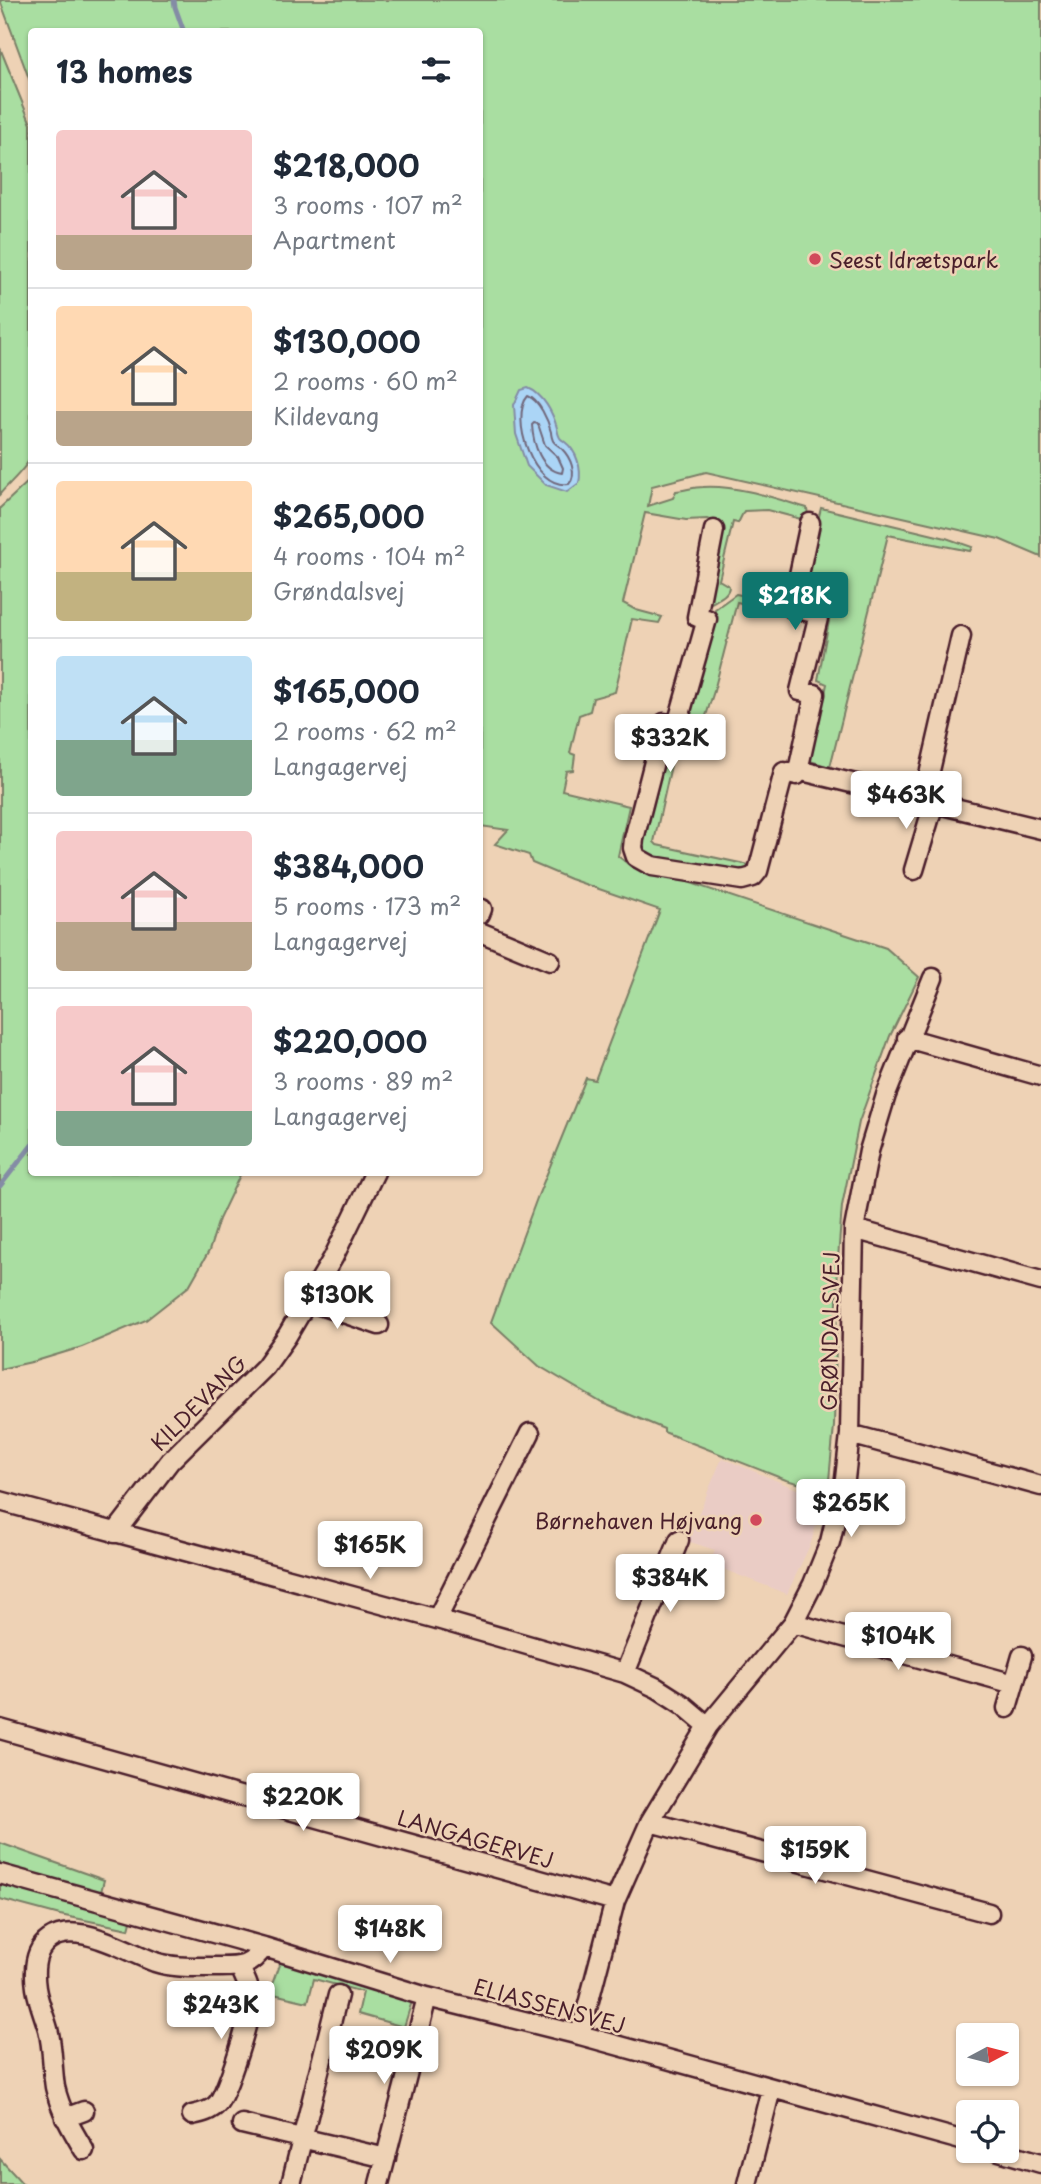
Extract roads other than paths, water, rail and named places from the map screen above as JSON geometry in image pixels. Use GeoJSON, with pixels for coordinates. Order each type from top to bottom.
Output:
{"type":"FeatureCollection","features":[{"type":"Feature","properties":{"kind":"street"},"geometry":{"type":"LineString","coordinates":[[714,530],[696,617],[707,619],[677,724],[664,723],[633,848],[636,857],[652,866],[742,880],[753,877],[758,871],[784,772],[797,775],[815,694],[800,691],[819,614],[792,608],[810,523]]}},
{"type":"Feature","properties":{"kind":"street"},"geometry":{"type":"LineString","coordinates":[[914,870],[961,636]]}},
{"type":"Feature","properties":{"kind":"street"},"geometry":{"type":"LineString","coordinates":[[798,770],[1041,830]]}},
{"type":"Feature","properties":{"kind":"street"},"geometry":{"type":"LineString","coordinates":[[483,933],[550,961]]}},
{"type":"Feature","properties":{"kind":"street","name":"GRØNDALSVEJ"},"geometry":{"type":"LineString","coordinates":[[579,2035],[615,1901],[650,1822],[708,1726],[793,1623],[831,1542],[845,1479],[850,1434],[855,1230],[869,1151],[886,1094],[933,978]]}},
{"type":"Feature","properties":{"kind":"street"},"geometry":{"type":"LineString","coordinates":[[907,1038],[1041,1076]]}},
{"type":"Feature","properties":{"kind":"street","name":"KILDEVANG"},"geometry":{"type":"LineString","coordinates":[[115,1533],[170,1461],[265,1367],[333,1258],[373,1176]]}},
{"type":"Feature","properties":{"kind":"street","name":"GRØNDALSVEJ"},"geometry":{"type":"LineString","coordinates":[[855,1230],[1041,1281]]}},
{"type":"Feature","properties":{"kind":"street"},"geometry":{"type":"LineString","coordinates":[[308,1301],[379,1325]]}},
{"type":"Feature","properties":{"kind":"street"},"geometry":{"type":"LineString","coordinates":[[437,1619],[530,1433]]}},
{"type":"Feature","properties":{"kind":"street","name":"GRØNDALSVEJ"},"geometry":{"type":"LineString","coordinates":[[850,1434],[1041,1486]]}},
{"type":"Feature","properties":{"kind":"street"},"geometry":{"type":"LineString","coordinates":[[0,1501],[437,1619],[625,1673],[657,1688],[682,1704],[708,1726]]}},
{"type":"Feature","properties":{"kind":"street"},"geometry":{"type":"LineString","coordinates":[[625,1673],[679,1540]]}},
{"type":"Feature","properties":{"kind":"street"},"geometry":{"type":"LineString","coordinates":[[793,1623],[1014,1684]]}},
{"type":"Feature","properties":{"kind":"street"},"geometry":{"type":"LineString","coordinates":[[1007,1708],[1021,1656]]}},
{"type":"Feature","properties":{"kind":"street","name":"LANGAGERVEJ"},"geometry":{"type":"LineString","coordinates":[[0,1729],[615,1901]]}},
{"type":"Feature","properties":{"kind":"street"},"geometry":{"type":"LineString","coordinates":[[650,1822],[989,1913]]}},
{"type":"Feature","properties":{"kind":"street","name":"ELIASSENSVEJ"},"geometry":{"type":"LineString","coordinates":[[0,1874],[264,1947],[427,1997],[579,2035],[956,2139]]}},
{"type":"Feature","properties":{"kind":"street"},"geometry":{"type":"LineString","coordinates":[[84,2150],[65,2118],[55,2087],[51,2039],[36,1989],[35,1963],[38,1951],[47,1939],[59,1934],[75,1933],[99,1939],[157,1962],[183,1966],[240,1967],[256,1959],[264,1947]]}},
{"type":"Feature","properties":{"kind":"street"},"geometry":{"type":"LineString","coordinates":[[192,2115],[217,2105],[229,2080],[251,1999],[240,1967]]}},
{"type":"Feature","properties":{"kind":"street"},"geometry":{"type":"LineString","coordinates":[[291,2184],[338,1995]]}},
{"type":"Feature","properties":{"kind":"street"},"geometry":{"type":"LineString","coordinates":[[379,2184],[427,1997]]}},
{"type":"Feature","properties":{"kind":"street"},"geometry":{"type":"LineString","coordinates":[[747,2184],[771,2089]]}},
{"type":"Feature","properties":{"kind":"street"},"geometry":{"type":"LineString","coordinates":[[65,2118],[84,2111]]}},
{"type":"Feature","properties":{"kind":"street"},"geometry":{"type":"LineString","coordinates":[[242,2123],[386,2158]]}},
{"type":"Feature","properties":{"kind":"street"},"geometry":{"type":"LineString","coordinates":[[1019,2157],[1041,2163]]}},
{"type":"Feature","properties":{"kind":"water"},"geometry":{"type":"Polygon","coordinates":[[[528,388],[547,405],[559,437],[573,450],[578,461],[579,483],[567,492],[546,485],[527,466],[516,434],[514,405],[521,390],[528,388]]]}},
{"type":"Feature","properties":{"kind":"waterway"},"geometry":{"type":"LineString","coordinates":[[174,0],[183,28]]}},
{"type":"Feature","properties":{"kind":"waterway"},"geometry":{"type":"LineString","coordinates":[[0,1186],[28,1150]]}},
{"type":"Feature","properties":{"kind":"place","name":"Seest Idrætspark"},"geometry":{"type":"Point","coordinates":[815,259]}},
{"type":"Feature","properties":{"kind":"place","name":"Børnehaven Højvang"},"geometry":{"type":"Point","coordinates":[756,1520]}}]}
